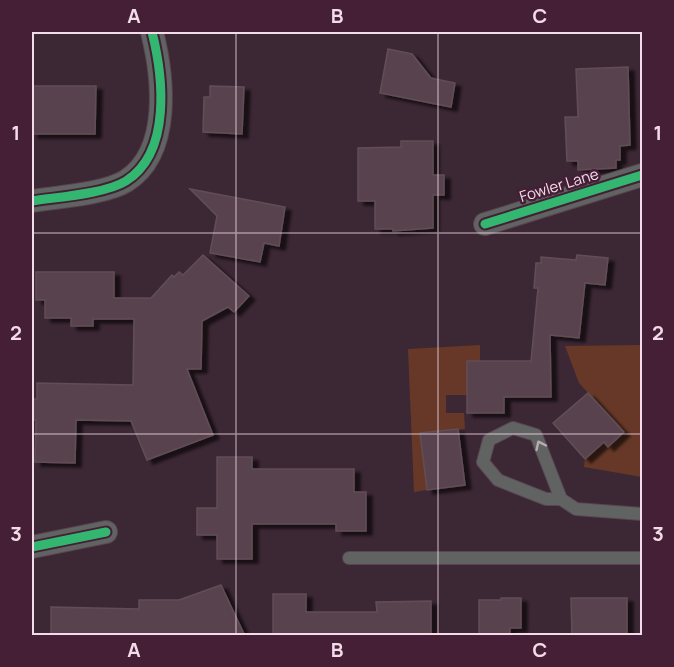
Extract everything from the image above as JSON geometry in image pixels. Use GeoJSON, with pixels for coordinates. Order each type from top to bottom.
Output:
{"type":"FeatureCollection","features":[{"type":"Feature","properties":{"kind":"street"},"geometry":{"type":"LineString","coordinates":[[32,201],[99,190],[126,181],[150,157],[161,113],[160,67],[152,32]]}},
{"type":"Feature","properties":{"kind":"street","name":"Fowler Lane"},"geometry":{"type":"LineString","coordinates":[[484,224],[642,175]]}},
{"type":"Feature","properties":{"kind":"street"},"geometry":{"type":"LineString","coordinates":[[32,547],[106,532]]}},
{"type":"Feature","properties":{"kind":"lane"},"geometry":{"type":"LineString","coordinates":[[561,499],[536,435],[513,428],[489,440],[483,462],[498,480],[546,499],[561,499],[576,509],[642,514]]}},
{"type":"Feature","properties":{"kind":"lane"},"geometry":{"type":"LineString","coordinates":[[349,558],[642,558]]}},
{"type":"Feature","properties":{"kind":"shaded area"},"geometry":{"type":"Polygon","coordinates":[[[480,345],[480,361],[468,362],[467,395],[446,395],[446,413],[464,413],[465,429],[420,434],[422,447],[428,447],[427,490],[414,492],[408,349],[480,345]]]}},
{"type":"Feature","properties":{"kind":"shaded area"},"geometry":{"type":"Polygon","coordinates":[[[642,345],[642,477],[584,467],[585,459],[604,442],[608,446],[624,432],[579,383],[565,346],[642,345]]]}},
{"type":"Feature","properties":{"kind":"building"},"geometry":{"type":"Polygon","coordinates":[[[388,49],[412,54],[431,78],[455,83],[451,107],[380,93],[388,49]]]}},
{"type":"Feature","properties":{"kind":"building"},"geometry":{"type":"Polygon","coordinates":[[[628,67],[630,145],[620,146],[620,160],[616,160],[616,168],[578,170],[578,161],[567,161],[565,117],[578,117],[576,69],[628,67]]]}},
{"type":"Feature","properties":{"kind":"building"},"geometry":{"type":"Polygon","coordinates":[[[32,86],[96,86],[95,134],[32,134],[32,86]]]}},
{"type":"Feature","properties":{"kind":"building"},"geometry":{"type":"Polygon","coordinates":[[[210,86],[244,87],[242,134],[203,132],[204,97],[210,97],[210,86]]]}},
{"type":"Feature","properties":{"kind":"building"},"geometry":{"type":"Polygon","coordinates":[[[401,141],[433,141],[433,175],[444,175],[444,195],[433,195],[433,228],[393,231],[393,229],[375,229],[375,201],[358,201],[358,148],[401,147],[401,141]]]}},
{"type":"Feature","properties":{"kind":"building"},"geometry":{"type":"Polygon","coordinates":[[[190,189],[285,207],[279,246],[264,243],[260,262],[210,253],[217,216],[190,189]]]}},
{"type":"Feature","properties":{"kind":"building"},"geometry":{"type":"Polygon","coordinates":[[[203,255],[249,296],[234,312],[228,307],[202,321],[201,369],[187,369],[213,435],[147,460],[131,421],[76,420],[75,463],[35,462],[36,420],[32,420],[32,399],[37,399],[37,383],[133,385],[134,319],[93,319],[93,326],[71,326],[71,318],[45,318],[45,300],[36,300],[36,272],[114,272],[114,298],[151,298],[172,275],[174,277],[179,272],[183,275],[203,255]]]}},
{"type":"Feature","properties":{"kind":"building"},"geometry":{"type":"Polygon","coordinates":[[[577,255],[608,258],[605,285],[585,283],[579,338],[550,335],[551,397],[504,397],[504,413],[467,413],[467,361],[531,361],[538,288],[534,288],[536,263],[541,263],[541,257],[576,260],[577,255]]]}},
{"type":"Feature","properties":{"kind":"building"},"geometry":{"type":"Polygon","coordinates":[[[588,393],[624,432],[608,447],[604,442],[585,459],[553,423],[588,393]]]}},
{"type":"Feature","properties":{"kind":"building"},"geometry":{"type":"Polygon","coordinates":[[[458,429],[465,485],[427,490],[420,433],[458,429]]]}},
{"type":"Feature","properties":{"kind":"building"},"geometry":{"type":"Polygon","coordinates":[[[217,457],[252,457],[252,469],[354,469],[354,492],[366,492],[366,531],[336,531],[336,524],[252,524],[252,559],[217,559],[217,535],[197,535],[197,508],[217,508],[217,457]]]}},
{"type":"Feature","properties":{"kind":"building"},"geometry":{"type":"Polygon","coordinates":[[[221,585],[245,636],[51,636],[51,607],[139,609],[139,600],[179,600],[221,585]]]}},
{"type":"Feature","properties":{"kind":"building"},"geometry":{"type":"Polygon","coordinates":[[[273,594],[306,594],[306,612],[377,612],[376,602],[431,601],[431,636],[273,636],[273,594]]]}},
{"type":"Feature","properties":{"kind":"building"},"geometry":{"type":"Polygon","coordinates":[[[501,598],[521,598],[521,628],[510,628],[510,636],[479,636],[479,600],[501,600],[501,598]]]}},
{"type":"Feature","properties":{"kind":"building"},"geometry":{"type":"Polygon","coordinates":[[[571,598],[627,598],[627,636],[572,636],[571,598]]]}},
{"type":"Feature","properties":{"kind":"cycle path"},"geometry":{"type":"LineString","coordinates":[[32,201],[106,189],[126,181],[141,168],[151,152],[160,112],[159,70],[152,32]]}},
{"type":"Feature","properties":{"kind":"cycle path"},"geometry":{"type":"LineString","coordinates":[[485,224],[642,175]]}},
{"type":"Feature","properties":{"kind":"cycle path"},"geometry":{"type":"LineString","coordinates":[[32,547],[106,532]]}}]}
